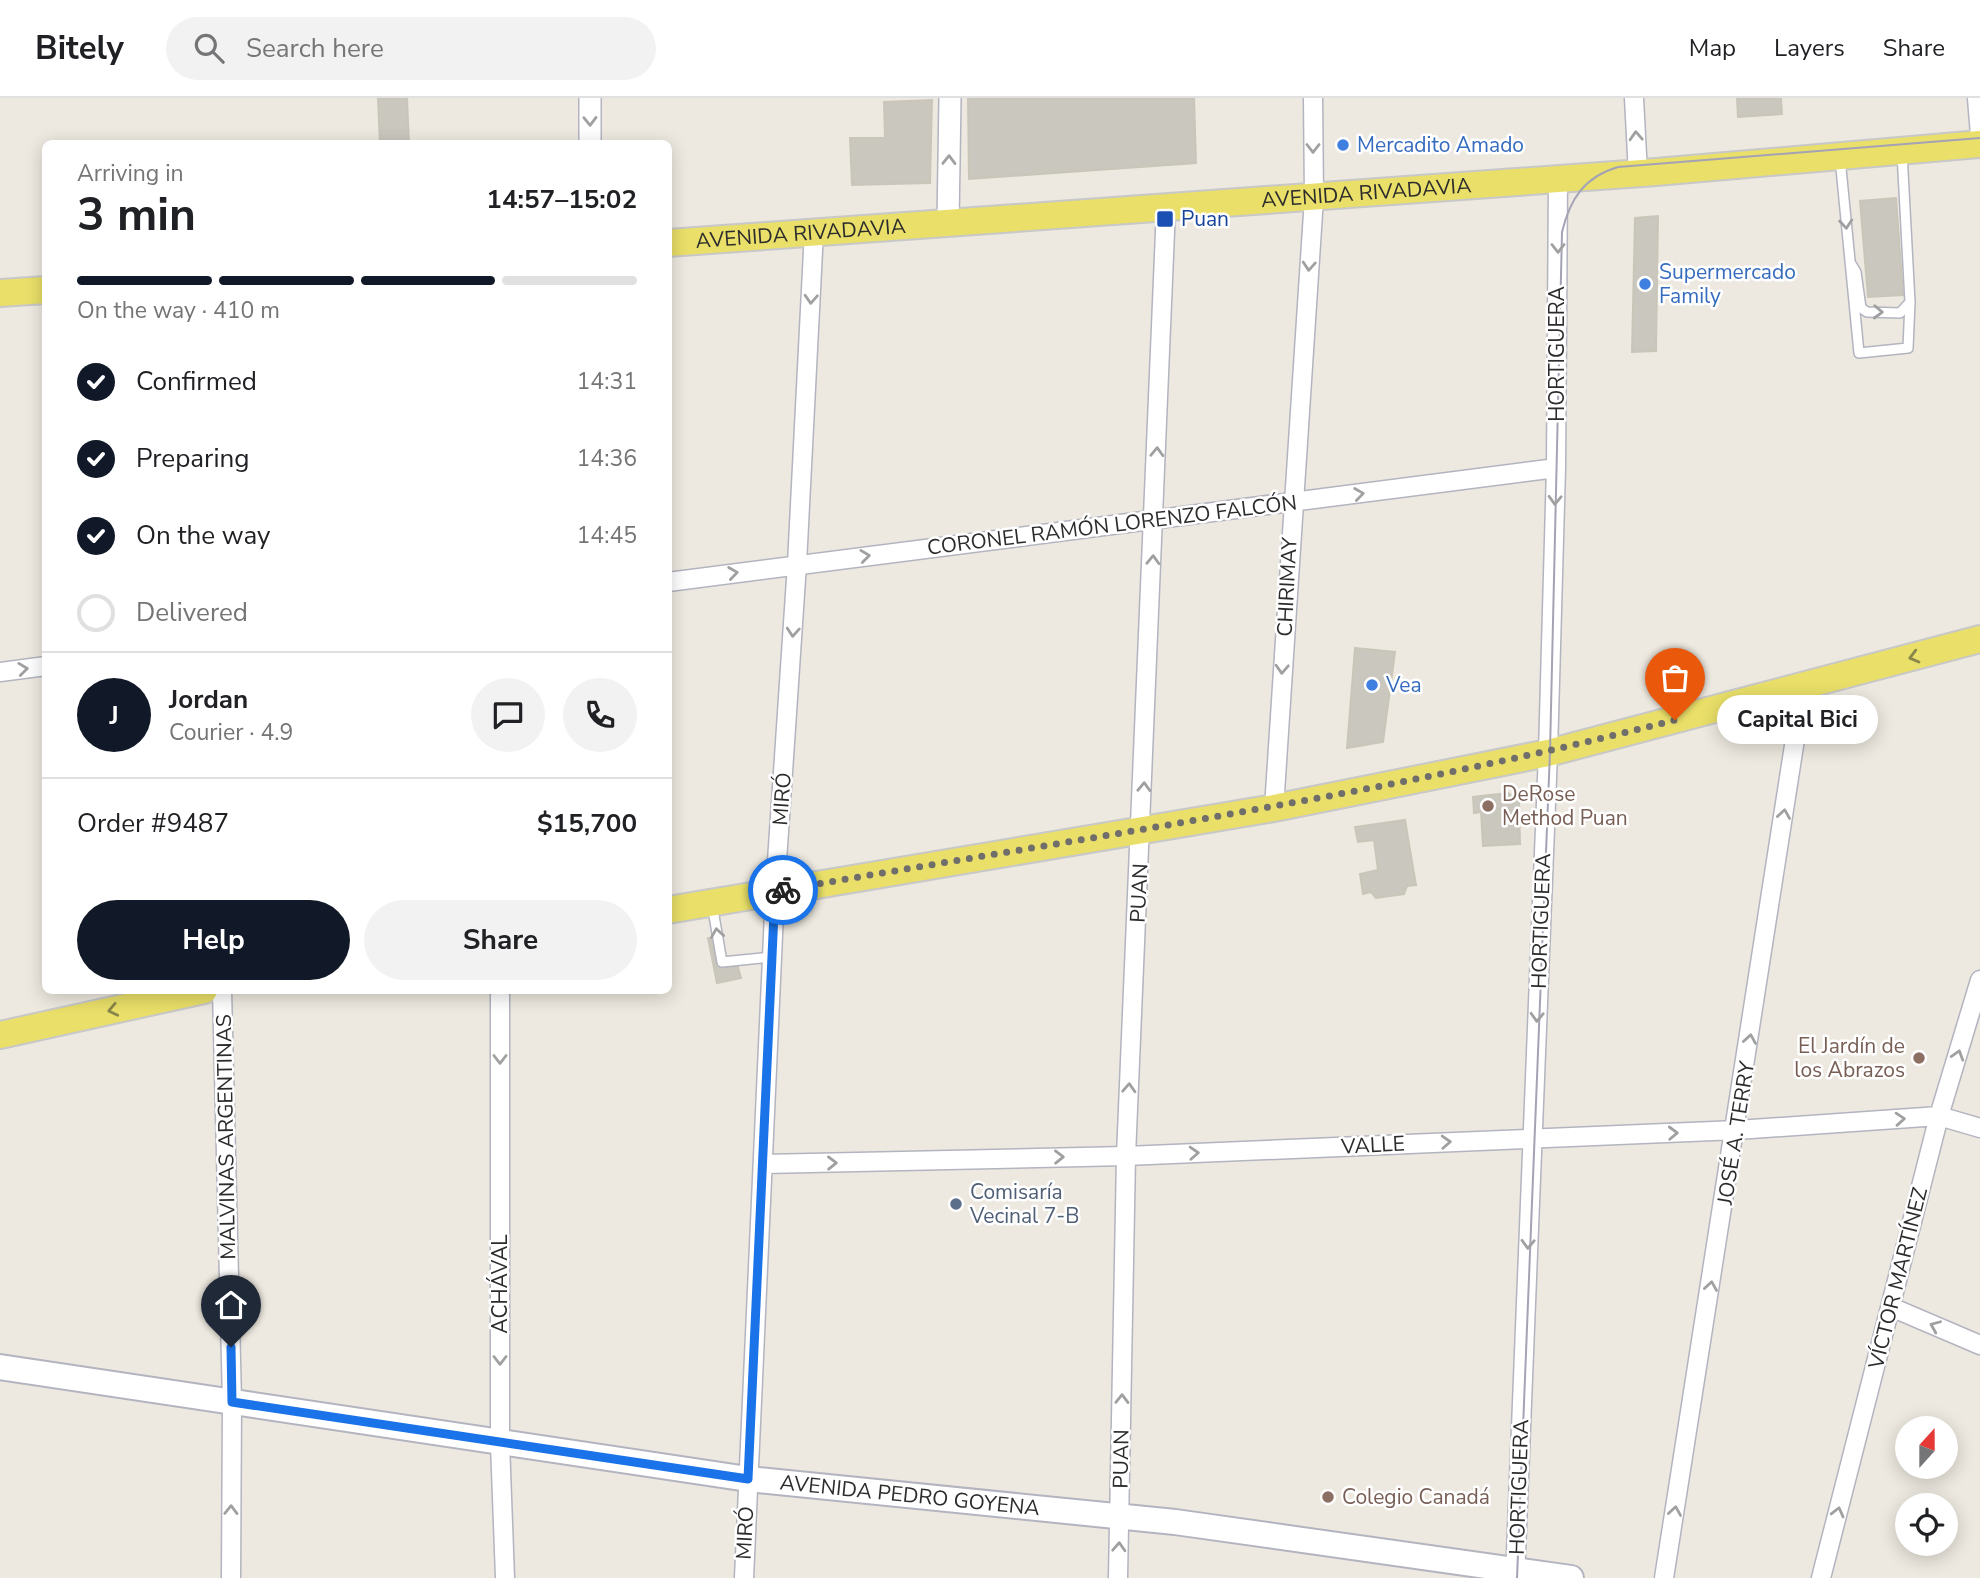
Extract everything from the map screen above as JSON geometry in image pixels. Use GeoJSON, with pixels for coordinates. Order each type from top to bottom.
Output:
{"type":"FeatureCollection","features":[{"type":"Feature","properties":{"kind":"main road","name":"AVENIDA RIVADAVIA"},"geometry":{"type":"LineString","coordinates":[[672,243],[1639,174],[1980,144]]}},
{"type":"Feature","properties":{"kind":"main road"},"geometry":{"type":"LineString","coordinates":[[0,293],[42,289]]}},
{"type":"Feature","properties":{"kind":"main road"},"geometry":{"type":"LineString","coordinates":[[672,908],[1274,808],[1548,752],[1803,688],[1980,639]]}},
{"type":"Feature","properties":{"kind":"main road"},"geometry":{"type":"LineString","coordinates":[[0,1035],[186,994]]}},
{"type":"Feature","properties":{"kind":"main road","name":"AVENIDA PEDRO GOYENA"},"geometry":{"type":"LineString","coordinates":[[0,1367],[748,1479],[1121,1516],[1515,1574],[1571,1578]]}},
{"type":"Feature","properties":{"kind":"street"},"geometry":{"type":"LineString","coordinates":[[590,98],[590,140]]}},
{"type":"Feature","properties":{"kind":"street"},"geometry":{"type":"LineString","coordinates":[[948,222],[950,98]]}},
{"type":"Feature","properties":{"kind":"street","name":"CHIRIMAY"},"geometry":{"type":"LineString","coordinates":[[1274,808],[1314,198],[1313,98]]}},
{"type":"Feature","properties":{"kind":"street"},"geometry":{"type":"LineString","coordinates":[[1634,98],[1639,174]]}},
{"type":"Feature","properties":{"kind":"street"},"geometry":{"type":"LineString","coordinates":[[1977,98],[1980,135]]}},
{"type":"Feature","properties":{"kind":"street","name":"HORTIGUERA"},"geometry":{"type":"LineString","coordinates":[[1515,1574],[1548,752],[1556,468],[1558,179]]}},
{"type":"Feature","properties":{"kind":"street","name":"PUAN"},"geometry":{"type":"LineString","coordinates":[[1118,1578],[1126,1156],[1142,829],[1166,208]]}},
{"type":"Feature","properties":{"kind":"street","name":"MIRÓ"},"geometry":{"type":"LineString","coordinates":[[744,1578],[775,891],[797,564],[814,231]]}},
{"type":"Feature","properties":{"kind":"street","name":"CORONEL RAMÓN LORENZO FALCÓN"},"geometry":{"type":"LineString","coordinates":[[672,581],[1556,468]]}},
{"type":"Feature","properties":{"kind":"street"},"geometry":{"type":"LineString","coordinates":[[0,672],[42,667]]}},
{"type":"Feature","properties":{"kind":"street","name":"JOSÉ A. TERRY"},"geometry":{"type":"LineString","coordinates":[[1664,1578],[1737,1130],[1803,688]]}},
{"type":"Feature","properties":{"kind":"street","name":"VÍCTOR MARTÍNEZ"},"geometry":{"type":"LineString","coordinates":[[1821,1578],[1939,1116],[1980,980]]}},
{"type":"Feature","properties":{"kind":"street","name":"MALVINAS ARGENTINAS"},"geometry":{"type":"LineString","coordinates":[[222,994],[232,1402],[231,1578]]}},
{"type":"Feature","properties":{"kind":"street","name":"ACHÁVAL"},"geometry":{"type":"LineString","coordinates":[[500,994],[500,1443],[505,1578]]}},
{"type":"Feature","properties":{"kind":"street","name":"VALLE"},"geometry":{"type":"LineString","coordinates":[[764,1164],[1126,1156],[1737,1130],[1939,1116],[1980,1128]]}},
{"type":"Feature","properties":{"kind":"street"},"geometry":{"type":"LineString","coordinates":[[1891,1307],[1980,1345]]}},
{"type":"Feature","properties":{"kind":"lane"},"geometry":{"type":"LineString","coordinates":[[1840,156],[1859,353],[1908,348],[1910,302],[1902,151]]}},
{"type":"Feature","properties":{"kind":"lane"},"geometry":{"type":"LineString","coordinates":[[1849,261],[1856,272],[1861,309],[1867,312],[1900,313],[1910,302]]}},
{"type":"Feature","properties":{"kind":"lane"},"geometry":{"type":"LineString","coordinates":[[712,902],[722,962],[772,957]]}},
{"type":"Feature","properties":{"kind":"building"},"geometry":{"type":"Polygon","coordinates":[[[378,98],[407,98],[409,140],[380,140],[378,98]]]}},
{"type":"Feature","properties":{"kind":"building"},"geometry":{"type":"Polygon","coordinates":[[[968,98],[1194,98],[1196,163],[969,179],[968,98]]]}},
{"type":"Feature","properties":{"kind":"building"},"geometry":{"type":"Polygon","coordinates":[[[1737,98],[1781,98],[1782,114],[1738,117],[1737,98]]]}},
{"type":"Feature","properties":{"kind":"building"},"geometry":{"type":"Polygon","coordinates":[[[932,100],[930,183],[852,185],[850,138],[885,138],[884,102],[932,100]]]}},
{"type":"Feature","properties":{"kind":"building"},"geometry":{"type":"Polygon","coordinates":[[[1896,198],[1903,295],[1868,297],[1860,201],[1896,198]]]}},
{"type":"Feature","properties":{"kind":"building","name":"Supermercado Family"},"geometry":{"type":"Polygon","coordinates":[[[1658,216],[1656,351],[1632,352],[1635,218],[1658,216]]]}},
{"type":"Feature","properties":{"kind":"building","name":"Vea"},"geometry":{"type":"Polygon","coordinates":[[[1355,648],[1395,652],[1383,742],[1347,748],[1355,648]]]}},
{"type":"Feature","properties":{"kind":"building"},"geometry":{"type":"Polygon","coordinates":[[[1508,793],[1519,801],[1520,844],[1483,846],[1481,812],[1474,813],[1473,797],[1508,793]]]}},
{"type":"Feature","properties":{"kind":"building"},"geometry":{"type":"Polygon","coordinates":[[[1405,820],[1416,885],[1407,886],[1404,894],[1376,898],[1371,892],[1363,894],[1360,874],[1378,870],[1374,840],[1358,842],[1355,827],[1405,820]]]}},
{"type":"Feature","properties":{"kind":"building"},"geometry":{"type":"Polygon","coordinates":[[[708,938],[711,938],[717,967],[738,967],[741,978],[717,983],[708,938]]]}},
{"type":"Feature","properties":{"kind":"tram line"},"geometry":{"type":"LineString","coordinates":[[1517,1578],[1550,752],[1562,232],[1565,220],[1574,200],[1587,183],[1618,167],[1980,138]]}},
{"type":"Feature","properties":{"kind":"way so far"},"geometry":{"type":"LineString","coordinates":[[783,890],[1274,808],[1548,752],[1675,720]]}},
{"type":"Feature","properties":{"kind":"place","name":"Mercadito Amado"},"geometry":{"type":"Point","coordinates":[1343,145]}},
{"type":"Feature","properties":{"kind":"place","name":"Puan"},"geometry":{"type":"Point","coordinates":[1165,219]}},
{"type":"Feature","properties":{"kind":"place","name":"Supermercado Family"},"geometry":{"type":"Point","coordinates":[1645,284]}},
{"type":"Feature","properties":{"kind":"place","name":"Vea"},"geometry":{"type":"Point","coordinates":[1372,685]}},
{"type":"Feature","properties":{"kind":"place","name":"Capital Bici"},"geometry":{"type":"Point","coordinates":[1675,720]}},
{"type":"Feature","properties":{"kind":"place","name":"DeRose Method Puan"},"geometry":{"type":"Point","coordinates":[1488,806]}},
{"type":"Feature","properties":{"kind":"place","name":"El Jardín de los Abrazos"},"geometry":{"type":"Point","coordinates":[1919,1058]}},
{"type":"Feature","properties":{"kind":"place","name":"Comisaría Vecinal 7-B"},"geometry":{"type":"Point","coordinates":[956,1204]}},
{"type":"Feature","properties":{"kind":"place","name":"Colegio Canadá"},"geometry":{"type":"Point","coordinates":[1328,1497]}},
{"type":"Feature","properties":{"kind":"route"},"geometry":{"type":"LineString","coordinates":[[231,1347],[232,1402],[748,1479],[775,891],[783,890]]}}]}
